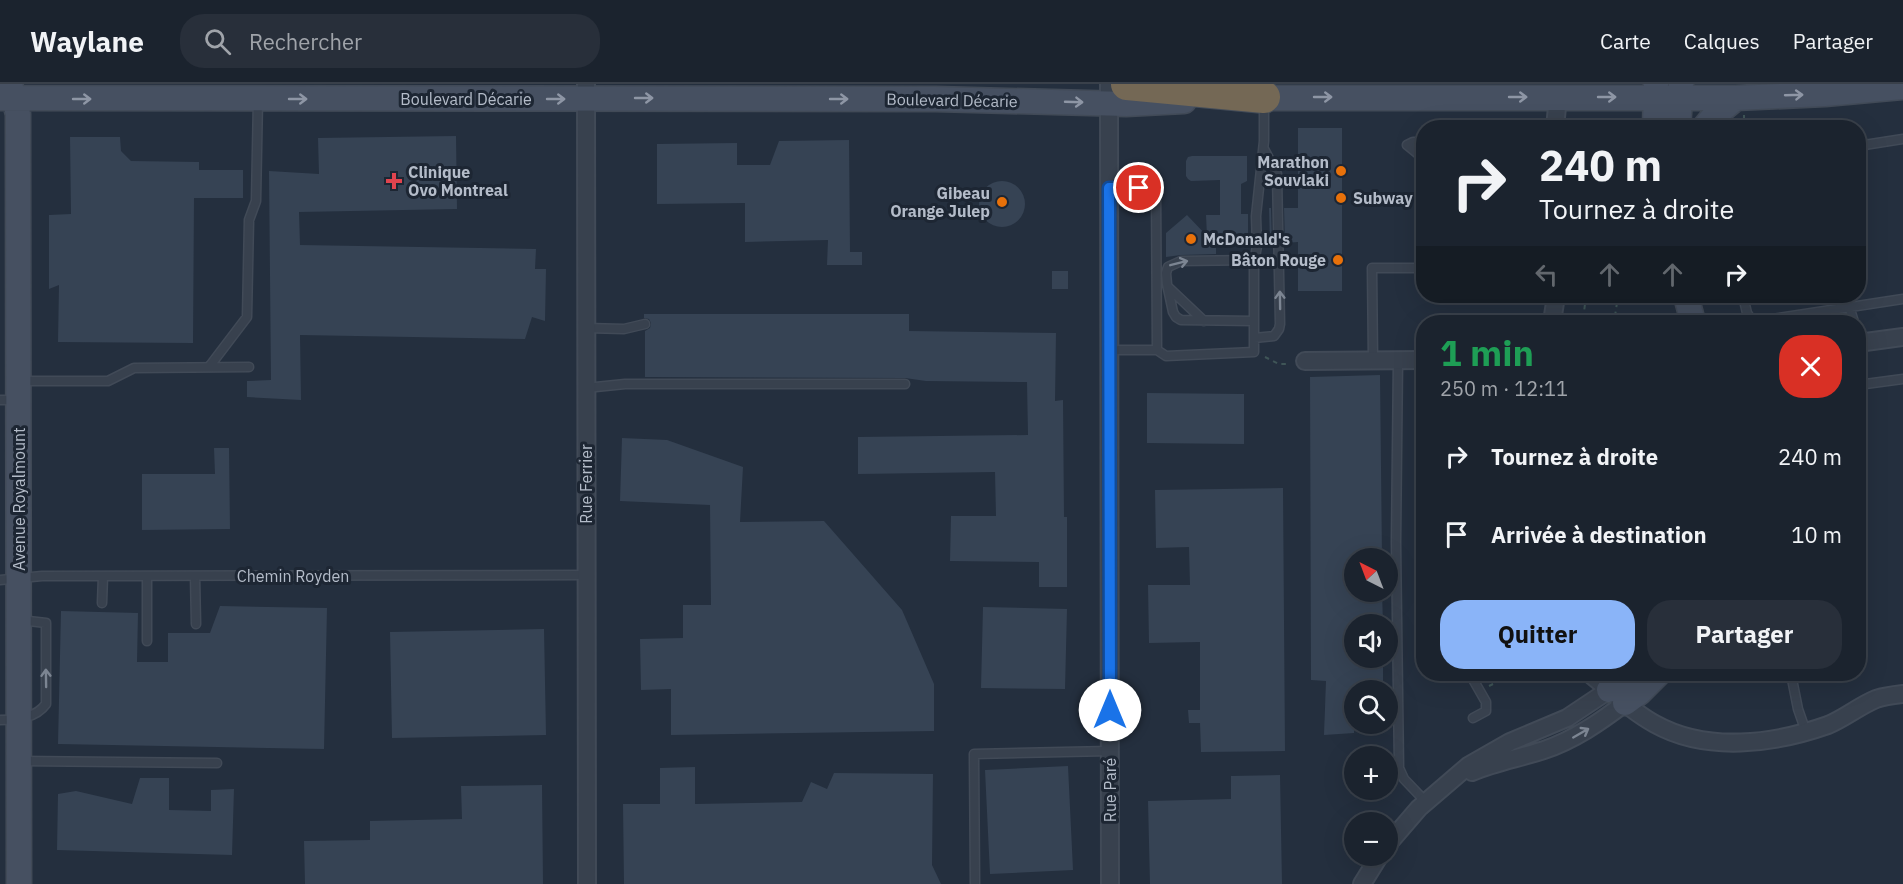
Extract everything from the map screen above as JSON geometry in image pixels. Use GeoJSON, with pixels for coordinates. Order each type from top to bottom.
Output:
{"type":"FeatureCollection","features":[{"type":"Feature","properties":{"kind":"highway"},"geometry":{"type":"LineString","coordinates":[[1115,90],[1264,97]]}},
{"type":"Feature","properties":{"kind":"main road"},"geometry":{"type":"LineString","coordinates":[[1711,120],[1740,106],[1825,94],[1903,87]]}},
{"type":"Feature","properties":{"kind":"main road","name":"Boulevard Décarie"},"geometry":{"type":"LineString","coordinates":[[17,94],[258,99],[586,90],[936,99],[1115,90]]}},
{"type":"Feature","properties":{"kind":"main road"},"geometry":{"type":"LineString","coordinates":[[1264,97],[1656,90],[1681,91],[1740,106]]}},
{"type":"Feature","properties":{"kind":"main road"},"geometry":{"type":"LineString","coordinates":[[1655,120],[1656,90]]}},
{"type":"Feature","properties":{"kind":"main road"},"geometry":{"type":"LineString","coordinates":[[1679,120],[1681,91]]}},
{"type":"Feature","properties":{"kind":"main road","name":"Avenue Royalmount"},"geometry":{"type":"LineString","coordinates":[[17,94],[9,579],[19,620],[10,720],[20,761],[19,884]]}},
{"type":"Feature","properties":{"kind":"main road"},"geometry":{"type":"LineString","coordinates":[[1617,696],[1624,681]]}},
{"type":"Feature","properties":{"kind":"main road"},"geometry":{"type":"LineString","coordinates":[[1617,696],[1640,692],[1651,681]]}},
{"type":"Feature","properties":{"kind":"street","name":"Rue Ferrier"},"geometry":{"type":"LineString","coordinates":[[586,90],[587,884]]}},
{"type":"Feature","properties":{"kind":"street","name":"Rue Paré"},"geometry":{"type":"LineString","coordinates":[[1110,884],[1109,188],[1115,90]]}},
{"type":"Feature","properties":{"kind":"street"},"geometry":{"type":"LineString","coordinates":[[1556,120],[1558,90]]}},
{"type":"Feature","properties":{"kind":"street"},"geometry":{"type":"LineString","coordinates":[[1866,343],[1903,337]]}},
{"type":"Feature","properties":{"kind":"street"},"geometry":{"type":"LineString","coordinates":[[1305,361],[1416,360]]}},
{"type":"Feature","properties":{"kind":"street"},"geometry":{"type":"LineString","coordinates":[[1599,681],[1644,717],[1662,728],[1692,738],[1751,742],[1806,732],[1836,721],[1875,700],[1903,693]]}},
{"type":"Feature","properties":{"kind":"street"},"geometry":{"type":"LineString","coordinates":[[1398,833],[1426,801],[1450,784],[1489,765],[1532,754],[1588,730],[1617,696]]}},
{"type":"Feature","properties":{"kind":"street"},"geometry":{"type":"LineString","coordinates":[[1362,884],[1373,866]]}},
{"type":"Feature","properties":{"kind":"lane"},"geometry":{"type":"LineString","coordinates":[[1109,350],[1157,350],[1166,356],[1254,352],[1254,260],[1257,246],[1256,216],[1264,149],[1264,97]]}},
{"type":"Feature","properties":{"kind":"lane"},"geometry":{"type":"LineString","coordinates":[[209,367],[247,317],[249,220],[256,201],[258,99]]}},
{"type":"Feature","properties":{"kind":"lane"},"geometry":{"type":"LineString","coordinates":[[1866,145],[1903,139]]}},
{"type":"Feature","properties":{"kind":"lane"},"geometry":{"type":"LineString","coordinates":[[1416,142],[1407,145],[1416,152]]}},
{"type":"Feature","properties":{"kind":"lane"},"geometry":{"type":"LineString","coordinates":[[1254,338],[1274,336],[1280,324],[1276,174],[1264,149]]}},
{"type":"Feature","properties":{"kind":"lane"},"geometry":{"type":"LineString","coordinates":[[1109,188],[1156,188],[1157,350]]}},
{"type":"Feature","properties":{"kind":"lane"},"geometry":{"type":"LineString","coordinates":[[1254,260],[1181,261],[1173,263],[1168,267],[1166,273],[1176,316],[1181,320],[1254,321]]}},
{"type":"Feature","properties":{"kind":"lane"},"geometry":{"type":"LineString","coordinates":[[1373,360],[1372,268],[1416,268]]}},
{"type":"Feature","properties":{"kind":"lane"},"geometry":{"type":"LineString","coordinates":[[1168,287],[1204,321]]}},
{"type":"Feature","properties":{"kind":"lane"},"geometry":{"type":"LineString","coordinates":[[1802,315],[1903,299]]}},
{"type":"Feature","properties":{"kind":"lane"},"geometry":{"type":"LineString","coordinates":[[1848,303],[1852,315]]}},
{"type":"Feature","properties":{"kind":"lane"},"geometry":{"type":"LineString","coordinates":[[586,328],[624,329],[645,324]]}},
{"type":"Feature","properties":{"kind":"lane"},"geometry":{"type":"LineString","coordinates":[[1398,360],[1396,542],[1399,768],[1404,779],[1426,801]]}},
{"type":"Feature","properties":{"kind":"lane"},"geometry":{"type":"LineString","coordinates":[[12,393],[108,381],[134,368],[249,367]]}},
{"type":"Feature","properties":{"kind":"lane"},"geometry":{"type":"LineString","coordinates":[[1866,384],[1903,378]]}},
{"type":"Feature","properties":{"kind":"lane"},"geometry":{"type":"LineString","coordinates":[[585,388],[637,384],[905,384]]}},
{"type":"Feature","properties":{"kind":"lane","name":"Chemin Royden"},"geometry":{"type":"LineString","coordinates":[[9,579],[42,576],[586,575]]}},
{"type":"Feature","properties":{"kind":"lane"},"geometry":{"type":"LineString","coordinates":[[102,603],[103,576]]}},
{"type":"Feature","properties":{"kind":"lane"},"geometry":{"type":"LineString","coordinates":[[147,576],[147,641]]}},
{"type":"Feature","properties":{"kind":"lane"},"geometry":{"type":"LineString","coordinates":[[195,576],[196,624]]}},
{"type":"Feature","properties":{"kind":"lane"},"geometry":{"type":"LineString","coordinates":[[1473,718],[1486,711],[1486,702],[1474,681]]}},
{"type":"Feature","properties":{"kind":"lane"},"geometry":{"type":"LineString","coordinates":[[1792,681],[1798,709],[1806,732]]}},
{"type":"Feature","properties":{"kind":"lane"},"geometry":{"type":"LineString","coordinates":[[975,884],[974,754],[1110,752]]}},
{"type":"Feature","properties":{"kind":"lane"},"geometry":{"type":"LineString","coordinates":[[20,761],[217,763]]}},
{"type":"Feature","properties":{"kind":"path"},"geometry":{"type":"LineString","coordinates":[[1740,106],[1743,120]]}},
{"type":"Feature","properties":{"kind":"path"},"geometry":{"type":"LineString","coordinates":[[1254,352],[1279,364]]}},
{"type":"Feature","properties":{"kind":"path"},"geometry":{"type":"LineString","coordinates":[[1479,691],[1500,681]]}},
{"type":"Feature","properties":{"kind":"building"},"geometry":{"type":"Polygon","coordinates":[[[1298,128],[1342,128],[1342,291],[1298,291],[1298,242],[1285,243],[1284,208],[1298,208],[1298,128]]]}},
{"type":"Feature","properties":{"kind":"building"},"geometry":{"type":"Polygon","coordinates":[[[456,136],[457,209],[299,212],[300,245],[536,249],[535,269],[546,269],[545,321],[532,317],[525,339],[300,335],[301,400],[247,397],[247,381],[271,380],[269,171],[319,174],[318,138],[456,136]]]}},
{"type":"Feature","properties":{"kind":"building"},"geometry":{"type":"Polygon","coordinates":[[[70,137],[120,137],[121,151],[131,161],[199,162],[199,170],[243,170],[243,198],[194,198],[193,343],[58,342],[59,285],[49,289],[49,215],[71,214],[70,137]]]}},
{"type":"Feature","properties":{"kind":"building"},"geometry":{"type":"Polygon","coordinates":[[[849,140],[850,252],[862,252],[862,265],[827,265],[828,240],[745,242],[745,203],[657,204],[657,144],[737,143],[737,165],[770,165],[779,141],[849,140]]]}},
{"type":"Feature","properties":{"kind":"building"},"geometry":{"type":"Polygon","coordinates":[[[1192,156],[1247,156],[1247,181],[1241,184],[1241,214],[1248,214],[1248,246],[1216,246],[1216,254],[1166,257],[1166,233],[1187,215],[1207,236],[1206,215],[1220,215],[1220,180],[1191,181],[1188,179],[1186,161],[1192,156]]]}},
{"type":"Feature","properties":{"kind":"building","name":"Gibeau Orange Julep"},"geometry":{"type":"Polygon","coordinates":[[[1002,181],[1018,188],[1025,204],[1018,220],[1002,227],[986,220],[979,204],[986,188],[1002,181]]]}},
{"type":"Feature","properties":{"kind":"building"},"geometry":{"type":"Polygon","coordinates":[[[1269,208],[1271,208],[1272,243],[1270,243],[1269,208]]]}},
{"type":"Feature","properties":{"kind":"building"},"geometry":{"type":"Polygon","coordinates":[[[1052,271],[1068,271],[1068,289],[1052,289],[1052,271]]]}},
{"type":"Feature","properties":{"kind":"building"},"geometry":{"type":"Polygon","coordinates":[[[644,314],[909,314],[909,331],[1056,333],[1055,401],[1063,400],[1067,587],[1039,587],[1039,562],[950,561],[951,516],[996,516],[995,472],[858,474],[858,437],[1028,435],[1027,382],[926,381],[905,378],[645,377],[645,331],[650,328],[651,323],[649,319],[644,318],[644,314]]]}},
{"type":"Feature","properties":{"kind":"building"},"geometry":{"type":"Polygon","coordinates":[[[1380,375],[1382,548],[1344,548],[1344,602],[1382,602],[1383,614],[1344,614],[1344,668],[1383,668],[1383,680],[1344,680],[1344,734],[1324,735],[1326,681],[1311,680],[1310,377],[1380,375]]]}},
{"type":"Feature","properties":{"kind":"building"},"geometry":{"type":"Polygon","coordinates":[[[1147,393],[1244,394],[1244,444],[1147,443],[1147,393]]]}},
{"type":"Feature","properties":{"kind":"building"},"geometry":{"type":"Polygon","coordinates":[[[622,438],[667,440],[743,467],[740,522],[824,521],[902,610],[934,684],[934,731],[671,735],[671,689],[641,690],[640,639],[683,638],[683,605],[711,605],[710,505],[620,501],[622,438]]]}},
{"type":"Feature","properties":{"kind":"building"},"geometry":{"type":"Polygon","coordinates":[[[214,448],[229,448],[230,529],[142,530],[142,474],[215,474],[214,448]]]}},
{"type":"Feature","properties":{"kind":"building"},"geometry":{"type":"Polygon","coordinates":[[[1283,488],[1285,751],[1201,752],[1200,723],[1189,723],[1188,710],[1200,710],[1200,642],[1149,643],[1148,585],[1190,585],[1189,547],[1156,548],[1155,490],[1283,488]]]}},
{"type":"Feature","properties":{"kind":"building"},"geometry":{"type":"Polygon","coordinates":[[[220,606],[327,608],[324,749],[58,744],[61,611],[138,613],[137,662],[168,662],[168,633],[210,633],[220,606]]]}},
{"type":"Feature","properties":{"kind":"building"},"geometry":{"type":"Polygon","coordinates":[[[983,607],[1067,609],[1065,689],[981,688],[983,607]]]}},
{"type":"Feature","properties":{"kind":"building"},"geometry":{"type":"Polygon","coordinates":[[[544,629],[546,735],[392,738],[390,632],[544,629]]]}},
{"type":"Feature","properties":{"kind":"building"},"geometry":{"type":"Polygon","coordinates":[[[1068,766],[1073,870],[990,874],[985,770],[1068,766]]]}},
{"type":"Feature","properties":{"kind":"building"},"geometry":{"type":"Polygon","coordinates":[[[695,767],[695,804],[802,802],[811,782],[827,789],[834,773],[933,774],[932,865],[941,884],[624,884],[623,804],[660,804],[660,768],[695,767]]]}},
{"type":"Feature","properties":{"kind":"building"},"geometry":{"type":"Polygon","coordinates":[[[1280,775],[1282,884],[1150,884],[1148,801],[1231,799],[1231,776],[1280,775]]]}},
{"type":"Feature","properties":{"kind":"building"},"geometry":{"type":"Polygon","coordinates":[[[140,778],[169,778],[169,810],[211,811],[211,790],[234,789],[232,855],[57,850],[58,794],[76,791],[132,804],[140,778]]]}},
{"type":"Feature","properties":{"kind":"building"},"geometry":{"type":"Polygon","coordinates":[[[542,785],[543,884],[305,884],[304,841],[370,840],[370,821],[462,819],[461,786],[542,785]]]}},
{"type":"Feature","properties":{"kind":"place","name":"Marathon Souvlaki"},"geometry":{"type":"Point","coordinates":[1341,171]}},
{"type":"Feature","properties":{"kind":"place","name":"Clinique Ovo Montreal"},"geometry":{"type":"Point","coordinates":[394,181]}},
{"type":"Feature","properties":{"kind":"place","name":"Subway"},"geometry":{"type":"Point","coordinates":[1341,198]}},
{"type":"Feature","properties":{"kind":"place","name":"Gibeau Orange Julep"},"geometry":{"type":"Point","coordinates":[1002,202]}},
{"type":"Feature","properties":{"kind":"place","name":"McDonald's"},"geometry":{"type":"Point","coordinates":[1191,239]}},
{"type":"Feature","properties":{"kind":"place","name":"Bâton Rouge"},"geometry":{"type":"Point","coordinates":[1338,260]}},
{"type":"Feature","properties":{"kind":"route"},"geometry":{"type":"LineString","coordinates":[[1110,710],[1109,188],[1139,188]]}}]}
